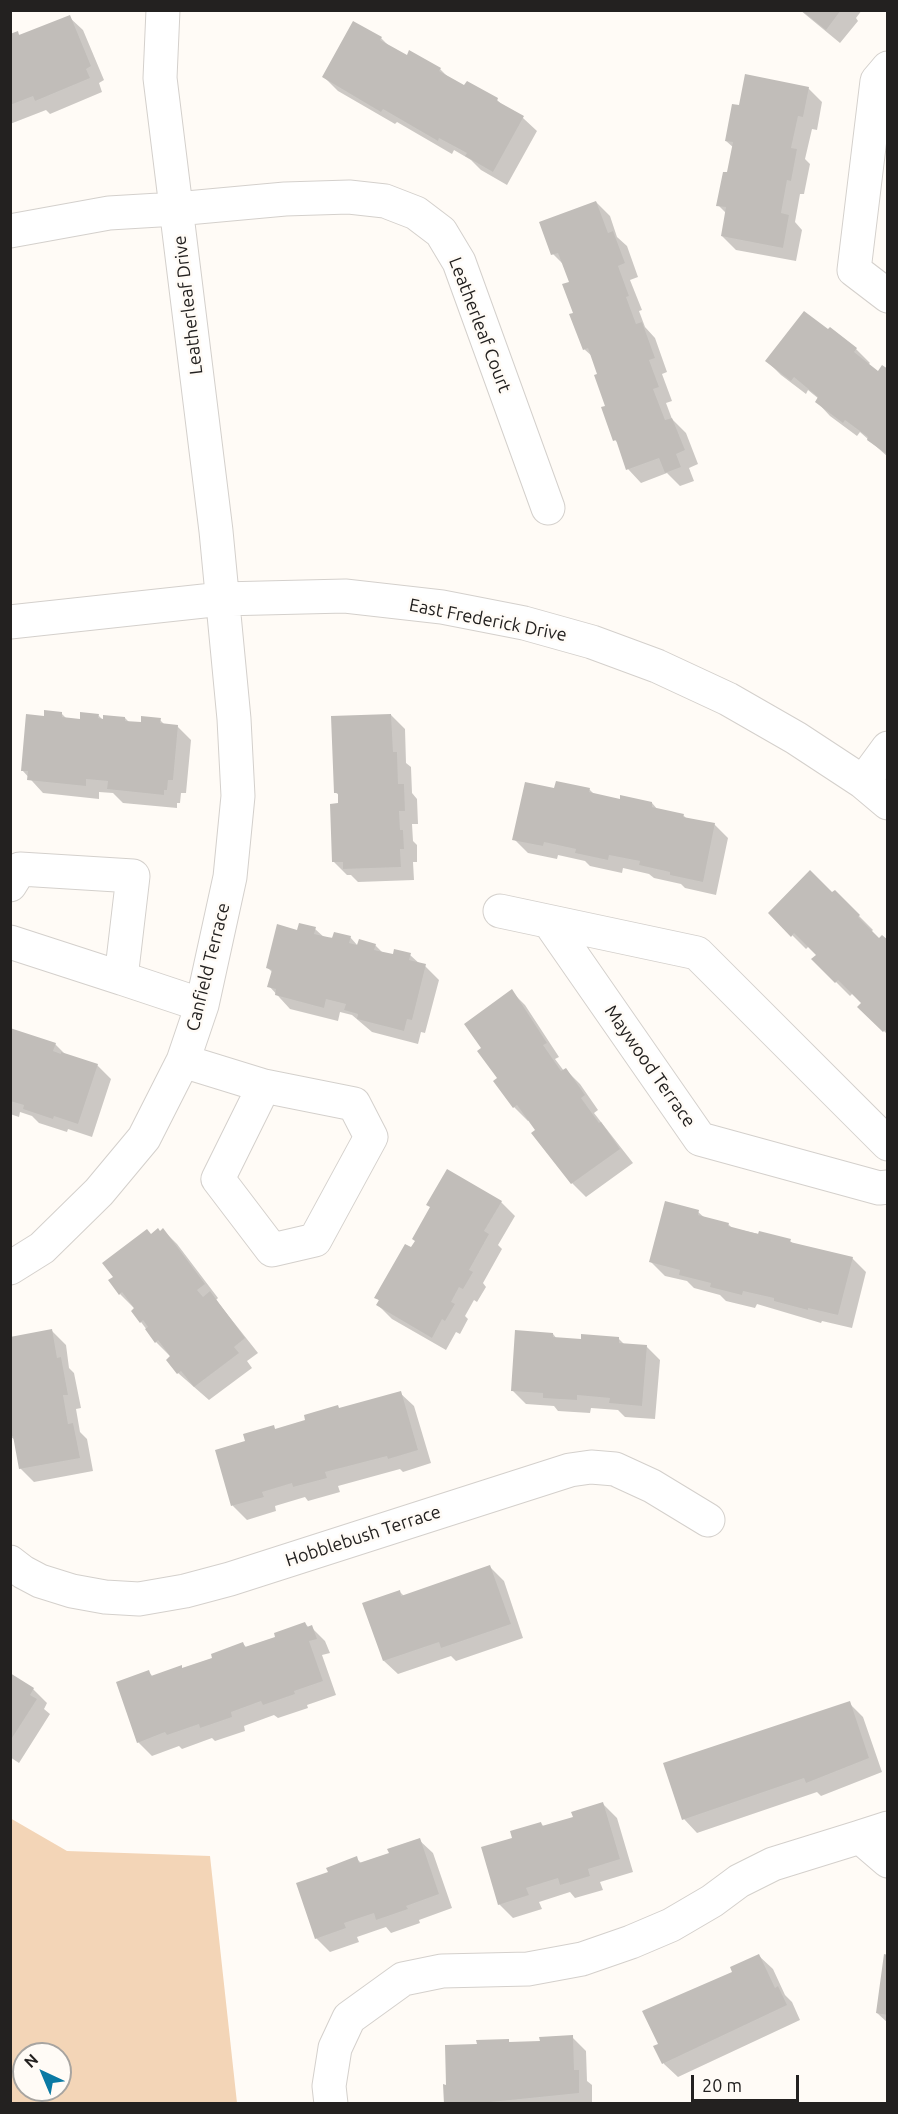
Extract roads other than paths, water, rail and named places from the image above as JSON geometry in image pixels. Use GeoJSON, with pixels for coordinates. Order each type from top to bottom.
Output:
{"type":"FeatureCollection","features":[{"type":"Feature","properties":{"kind":"street","name":"Leatherleaf Drive"},"geometry":{"type":"LineString","coordinates":[[163,10],[160,78],[216,531],[222,599]]}},
{"type":"Feature","properties":{"kind":"street"},"geometry":{"type":"LineString","coordinates":[[888,68],[877,81],[854,270],[888,296]]}},
{"type":"Feature","properties":{"kind":"street","name":"Leatherleaf Court"},"geometry":{"type":"LineString","coordinates":[[10,231],[109,213],[285,199],[349,197],[385,201],[416,213],[441,232],[459,262],[548,508]]}},
{"type":"Feature","properties":{"kind":"street","name":"East Frederick Drive"},"geometry":{"type":"LineString","coordinates":[[10,622],[222,599],[345,596],[442,607],[524,623],[592,642],[657,666],[728,699],[796,738],[863,782],[888,803]]}},
{"type":"Feature","properties":{"kind":"street","name":"Canfield Terrace"},"geometry":{"type":"LineString","coordinates":[[10,1268],[42,1248],[99,1192],[144,1138],[183,1061],[202,1005],[230,877],[238,796],[234,719],[222,599]]}},
{"type":"Feature","properties":{"kind":"street"},"geometry":{"type":"LineString","coordinates":[[863,782],[888,748]]}},
{"type":"Feature","properties":{"kind":"street"},"geometry":{"type":"LineString","coordinates":[[10,885],[20,868],[133,876],[121,978]]}},
{"type":"Feature","properties":{"kind":"street"},"geometry":{"type":"LineString","coordinates":[[500,911],[697,953],[888,1144]]}},
{"type":"Feature","properties":{"kind":"street","name":"Maywood Terrace"},"geometry":{"type":"LineString","coordinates":[[550,923],[700,1139],[879,1188],[888,1187]]}},
{"type":"Feature","properties":{"kind":"street"},"geometry":{"type":"LineString","coordinates":[[10,942],[202,1005]]}},
{"type":"Feature","properties":{"kind":"street"},"geometry":{"type":"LineString","coordinates":[[183,1061],[264,1086],[354,1104],[371,1137],[315,1240],[272,1250],[218,1179],[264,1086]]}},
{"type":"Feature","properties":{"kind":"street","name":"Hobblebush Terrace"},"geometry":{"type":"LineString","coordinates":[[10,1562],[22,1572],[40,1581],[72,1591],[105,1597],[139,1599],[185,1591],[230,1579],[570,1470],[591,1467],[615,1469],[652,1486],[708,1520]]}},
{"type":"Feature","properties":{"kind":"street"},"geometry":{"type":"LineString","coordinates":[[331,2103],[329,2086],[335,2048],[349,2018],[403,1979],[442,1971],[528,1969],[582,1959],[631,1942],[670,1925],[712,1901],[739,1881],[773,1864],[874,1832],[888,1861]]}}]}
